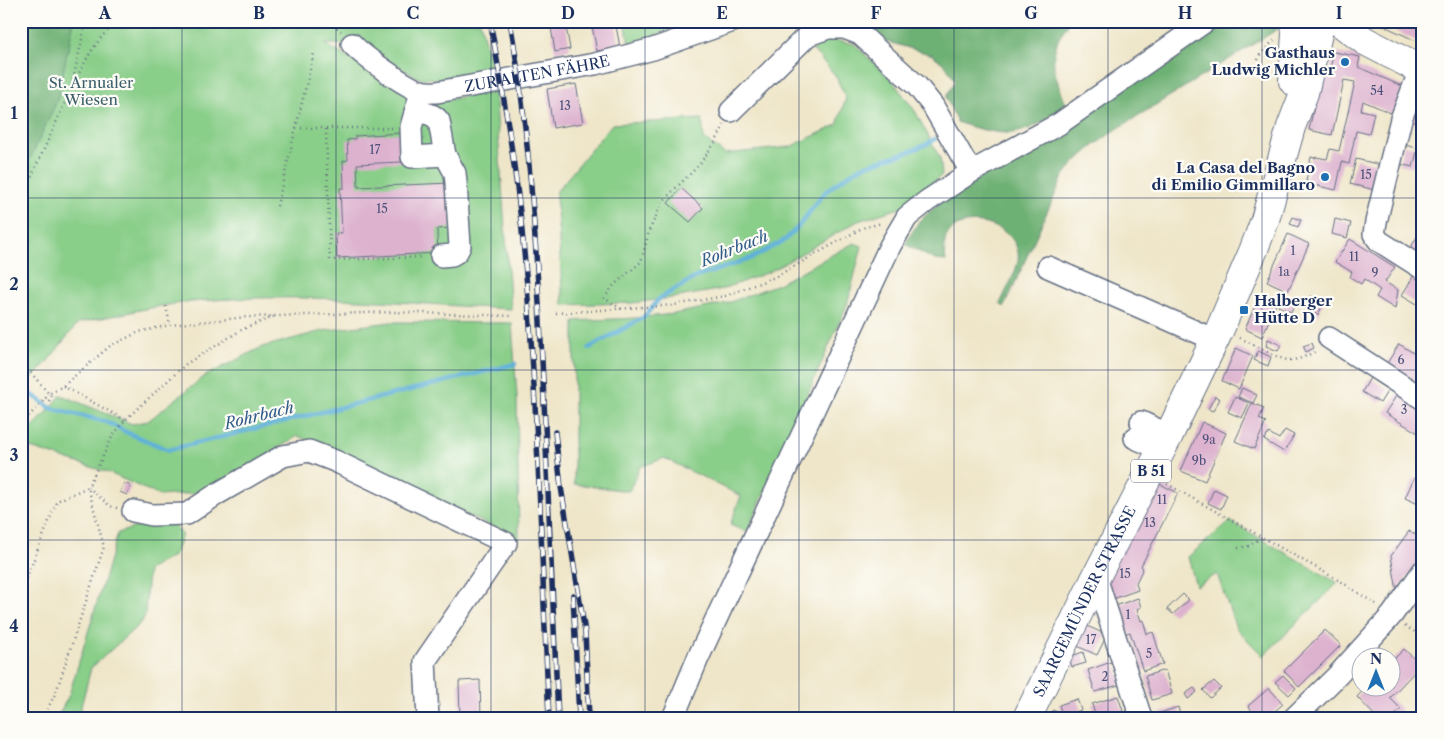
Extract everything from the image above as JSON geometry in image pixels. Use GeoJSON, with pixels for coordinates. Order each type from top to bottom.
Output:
{"type":"FeatureCollection","features":[{"type":"Feature","properties":{"kind":"main road","name":"B 51"},"geometry":{"type":"LineString","coordinates":[[1302,31],[1322,21]]}},
{"type":"Feature","properties":{"kind":"main road"},"geometry":{"type":"LineString","coordinates":[[1302,31],[1334,38],[1346,27],[1421,70]]}},
{"type":"Feature","properties":{"kind":"main road","name":"SAARGEMÜNDER STRASSE"},"geometry":{"type":"LineString","coordinates":[[1027,718],[1217,334],[1265,220],[1291,127],[1304,92],[1302,31]]}},
{"type":"Feature","properties":{"kind":"street","name":"ZUR ALTEN FÄHRE"},"geometry":{"type":"LineString","coordinates":[[422,92],[437,92],[595,64],[653,49],[733,21]]}},
{"type":"Feature","properties":{"kind":"street"},"geometry":{"type":"LineString","coordinates":[[674,718],[698,658],[890,246],[907,217],[927,201],[971,172],[1059,124],[1206,21]]}},
{"type":"Feature","properties":{"kind":"street"},"geometry":{"type":"LineString","coordinates":[[731,111],[808,35],[828,28],[844,28],[860,34],[917,86],[933,106],[971,172]]}},
{"type":"Feature","properties":{"kind":"street"},"geometry":{"type":"LineString","coordinates":[[352,44],[361,54],[412,88],[422,92],[413,120],[412,157],[445,155]]}},
{"type":"Feature","properties":{"kind":"street"},"geometry":{"type":"LineString","coordinates":[[1421,70],[1402,119],[1374,234],[1379,241],[1423,269]]}},
{"type":"Feature","properties":{"kind":"street"},"geometry":{"type":"LineString","coordinates":[[413,120],[429,114],[436,117],[439,121],[445,155],[454,173],[460,246],[457,252],[452,255],[441,256]]}},
{"type":"Feature","properties":{"kind":"street"},"geometry":{"type":"LineString","coordinates":[[1048,267],[1181,324],[1217,334]]}},
{"type":"Feature","properties":{"kind":"street"},"geometry":{"type":"LineString","coordinates":[[1329,338],[1423,399]]}},
{"type":"Feature","properties":{"kind":"street"},"geometry":{"type":"LineString","coordinates":[[1138,430],[1165,442]]}},
{"type":"Feature","properties":{"kind":"street"},"geometry":{"type":"LineString","coordinates":[[133,511],[152,515],[187,514],[217,494],[283,456],[308,451],[335,461],[506,543],[425,661],[428,718]]}},
{"type":"Feature","properties":{"kind":"street"},"geometry":{"type":"LineString","coordinates":[[1294,718],[1337,676],[1392,615],[1423,571]]}},
{"type":"Feature","properties":{"kind":"street"},"geometry":{"type":"LineString","coordinates":[[1096,577],[1141,718]]}},
{"type":"Feature","properties":{"kind":"path"},"geometry":{"type":"LineString","coordinates":[[70,93],[86,21]]}},
{"type":"Feature","properties":{"kind":"path"},"geometry":{"type":"LineString","coordinates":[[100,21],[118,22]]}},
{"type":"Feature","properties":{"kind":"path"},"geometry":{"type":"LineString","coordinates":[[335,25],[338,21]]}},
{"type":"Feature","properties":{"kind":"path"},"geometry":{"type":"LineString","coordinates":[[21,194],[26,188],[91,52],[103,35],[118,22]]}},
{"type":"Feature","properties":{"kind":"path"},"geometry":{"type":"LineString","coordinates":[[277,206],[314,53]]}},
{"type":"Feature","properties":{"kind":"path"},"geometry":{"type":"LineString","coordinates":[[621,309],[604,298],[614,286],[641,262],[649,231],[663,201],[698,165],[716,141],[731,111]]}},
{"type":"Feature","properties":{"kind":"path"},"geometry":{"type":"LineString","coordinates":[[296,128],[326,129],[413,120]]}},
{"type":"Feature","properties":{"kind":"path"},"geometry":{"type":"LineString","coordinates":[[326,129],[330,260],[441,256]]}},
{"type":"Feature","properties":{"kind":"path"},"geometry":{"type":"LineString","coordinates":[[556,313],[674,305],[725,296],[775,277],[862,228],[907,217]]}},
{"type":"Feature","properties":{"kind":"path"},"geometry":{"type":"LineString","coordinates":[[21,237],[24,249],[21,263]]}},
{"type":"Feature","properties":{"kind":"path"},"geometry":{"type":"LineString","coordinates":[[166,306],[170,325]]}},
{"type":"Feature","properties":{"kind":"path"},"geometry":{"type":"LineString","coordinates":[[21,423],[49,394],[64,386],[110,346],[139,332],[170,325],[278,315],[393,312],[512,316]]}},
{"type":"Feature","properties":{"kind":"path"},"geometry":{"type":"LineString","coordinates":[[21,592],[57,501],[88,487],[112,437],[124,420],[186,364],[243,329],[278,315]]}},
{"type":"Feature","properties":{"kind":"path"},"geometry":{"type":"LineString","coordinates":[[1217,334],[1286,360],[1296,360],[1310,355],[1329,338]]}},
{"type":"Feature","properties":{"kind":"path"},"geometry":{"type":"LineString","coordinates":[[21,361],[49,394]]}},
{"type":"Feature","properties":{"kind":"path"},"geometry":{"type":"LineString","coordinates":[[64,386],[124,420]]}},
{"type":"Feature","properties":{"kind":"path"},"geometry":{"type":"LineString","coordinates":[[48,401],[53,392]]}},
{"type":"Feature","properties":{"kind":"path"},"geometry":{"type":"LineString","coordinates":[[88,487],[110,506],[133,511]]}},
{"type":"Feature","properties":{"kind":"path"},"geometry":{"type":"LineString","coordinates":[[43,718],[56,692],[104,547],[88,487]]}},
{"type":"Feature","properties":{"kind":"path"},"geometry":{"type":"LineString","coordinates":[[1180,491],[1340,581],[1392,615]]}},
{"type":"Feature","properties":{"kind":"path"},"geometry":{"type":"LineString","coordinates":[[1238,548],[1249,546],[1262,537]]}},
{"type":"Feature","properties":{"kind":"green space","name":"St. Arnualer Wiesen"},"geometry":{"type":"Polygon","coordinates":[[[21,21],[480,21],[492,71],[438,79],[419,78],[389,62],[364,45],[325,44],[424,104],[495,91],[511,309],[317,298],[240,299],[170,305],[78,323],[47,362],[21,390],[21,21]]]}},
{"type":"Feature","properties":{"kind":"green space"},"geometry":{"type":"Polygon","coordinates":[[[21,21],[74,21],[57,101],[32,155],[21,171],[21,21]]]}},
{"type":"Feature","properties":{"kind":"green space"},"geometry":{"type":"Polygon","coordinates":[[[625,21],[696,21],[629,44],[625,21]]]}},
{"type":"Feature","properties":{"kind":"green space"},"geometry":{"type":"Polygon","coordinates":[[[857,21],[1070,21],[1057,43],[1054,53],[1055,71],[1066,105],[1040,123],[1015,133],[989,131],[957,122],[946,97],[955,81],[946,66],[933,55],[885,41],[857,21]]]}},
{"type":"Feature","properties":{"kind":"green space"},"geometry":{"type":"Polygon","coordinates":[[[1227,21],[1281,21],[1281,27],[1117,129],[1075,163],[1063,177],[1004,307],[1000,304],[1013,277],[1018,261],[1017,248],[1010,237],[1000,229],[987,224],[973,222],[961,224],[951,231],[945,241],[946,261],[935,260],[905,244],[919,221],[942,201],[1156,68],[1227,21]]]}},
{"type":"Feature","properties":{"kind":"green space"},"geometry":{"type":"Polygon","coordinates":[[[828,39],[854,44],[892,80],[915,111],[940,158],[942,175],[903,207],[858,221],[771,271],[723,289],[632,303],[563,305],[556,192],[612,124],[702,119],[704,139],[725,154],[790,147],[837,125],[846,98],[835,75],[813,50],[828,39]]]}},
{"type":"Feature","properties":{"kind":"green space"},"geometry":{"type":"Polygon","coordinates":[[[854,243],[862,246],[847,305],[747,532],[730,525],[741,496],[664,458],[640,467],[629,491],[574,484],[574,321],[674,314],[728,303],[778,284],[854,243]]]}},
{"type":"Feature","properties":{"kind":"green space"},"geometry":{"type":"Polygon","coordinates":[[[391,322],[512,323],[517,396],[519,539],[298,436],[208,492],[160,496],[107,472],[21,445],[21,439],[61,395],[132,424],[148,421],[205,376],[262,347],[322,331],[391,322]]]}},
{"type":"Feature","properties":{"kind":"green space"},"geometry":{"type":"Polygon","coordinates":[[[1230,521],[1338,583],[1263,656],[1236,628],[1217,574],[1196,586],[1188,557],[1230,521]]]}},
{"type":"Feature","properties":{"kind":"green space"},"geometry":{"type":"Polygon","coordinates":[[[145,524],[173,524],[182,534],[175,555],[148,570],[145,614],[142,622],[91,668],[78,718],[57,718],[69,695],[118,533],[145,524]]]}},
{"type":"Feature","properties":{"kind":"building"},"geometry":{"type":"Polygon","coordinates":[[[550,21],[565,21],[570,49],[555,52],[550,21]]]}},
{"type":"Feature","properties":{"kind":"building"},"geometry":{"type":"Polygon","coordinates":[[[591,21],[615,21],[620,47],[597,51],[591,21]]]}},
{"type":"Feature","properties":{"kind":"building"},"geometry":{"type":"Polygon","coordinates":[[[1382,21],[1423,22],[1423,44],[1382,25],[1382,21]]]}},
{"type":"Feature","properties":{"kind":"building"},"geometry":{"type":"Polygon","coordinates":[[[1334,52],[1360,57],[1358,67],[1404,87],[1393,114],[1363,101],[1361,110],[1374,113],[1369,134],[1356,131],[1349,164],[1342,162],[1336,190],[1309,184],[1310,182],[1306,181],[1311,157],[1327,159],[1330,149],[1339,151],[1355,82],[1344,80],[1332,135],[1309,130],[1321,75],[1328,76],[1334,52]]]}},
{"type":"Feature","properties":{"kind":"building"},"geometry":{"type":"Polygon","coordinates":[[[576,84],[583,123],[553,128],[547,89],[576,84]]]}},
{"type":"Feature","properties":{"kind":"building"},"geometry":{"type":"Polygon","coordinates":[[[1423,91],[1423,129],[1416,126],[1417,123],[1411,120],[1423,91]]]}},
{"type":"Feature","properties":{"kind":"building"},"geometry":{"type":"Polygon","coordinates":[[[401,133],[402,162],[357,164],[358,187],[450,183],[452,228],[437,229],[438,253],[337,258],[336,233],[342,233],[340,188],[344,188],[343,161],[348,160],[347,140],[355,139],[355,136],[401,133]]]}},
{"type":"Feature","properties":{"kind":"building"},"geometry":{"type":"Polygon","coordinates":[[[1404,145],[1418,148],[1413,167],[1399,164],[1404,145]]]}},
{"type":"Feature","properties":{"kind":"building"},"geometry":{"type":"Polygon","coordinates":[[[1356,159],[1381,165],[1375,190],[1350,184],[1356,159]]]}},
{"type":"Feature","properties":{"kind":"building"},"geometry":{"type":"Polygon","coordinates":[[[681,188],[703,208],[690,222],[668,203],[681,188]]]}},
{"type":"Feature","properties":{"kind":"building"},"geometry":{"type":"Polygon","coordinates":[[[1293,217],[1301,220],[1298,227],[1290,224],[1293,217]]]}},
{"type":"Feature","properties":{"kind":"building"},"geometry":{"type":"Polygon","coordinates":[[[1335,219],[1351,223],[1347,238],[1332,234],[1335,219]]]}},
{"type":"Feature","properties":{"kind":"building"},"geometry":{"type":"Polygon","coordinates":[[[1423,227],[1423,261],[1408,252],[1423,227]]]}},
{"type":"Feature","properties":{"kind":"building"},"geometry":{"type":"Polygon","coordinates":[[[1288,234],[1309,244],[1288,291],[1267,281],[1288,234]]]}},
{"type":"Feature","properties":{"kind":"building"},"geometry":{"type":"Polygon","coordinates":[[[1350,239],[1395,267],[1385,282],[1398,290],[1395,309],[1376,297],[1380,290],[1364,279],[1361,284],[1350,277],[1352,272],[1335,262],[1350,239]]]}},
{"type":"Feature","properties":{"kind":"building"},"geometry":{"type":"Polygon","coordinates":[[[1416,272],[1423,276],[1422,307],[1402,295],[1416,272]]]}},
{"type":"Feature","properties":{"kind":"building"},"geometry":{"type":"Polygon","coordinates":[[[1311,296],[1324,302],[1318,315],[1305,309],[1311,296]]]}},
{"type":"Feature","properties":{"kind":"building"},"geometry":{"type":"Polygon","coordinates":[[[1259,297],[1276,304],[1262,337],[1245,329],[1259,297]]]}},
{"type":"Feature","properties":{"kind":"building"},"geometry":{"type":"Polygon","coordinates":[[[1281,299],[1294,305],[1291,312],[1278,306],[1281,299]]]}},
{"type":"Feature","properties":{"kind":"building"},"geometry":{"type":"Polygon","coordinates":[[[1418,336],[1423,338],[1423,345],[1415,341],[1418,336]]]}},
{"type":"Feature","properties":{"kind":"building"},"geometry":{"type":"Polygon","coordinates":[[[1268,339],[1281,345],[1278,351],[1266,346],[1268,339]]]}},
{"type":"Feature","properties":{"kind":"building"},"geometry":{"type":"Polygon","coordinates":[[[1312,343],[1314,348],[1306,352],[1303,346],[1312,343]]]}},
{"type":"Feature","properties":{"kind":"building"},"geometry":{"type":"Polygon","coordinates":[[[1399,344],[1423,359],[1423,383],[1420,387],[1386,365],[1399,344]]]}},
{"type":"Feature","properties":{"kind":"building"},"geometry":{"type":"Polygon","coordinates":[[[1236,348],[1253,356],[1239,389],[1222,381],[1236,348]]]}},
{"type":"Feature","properties":{"kind":"building"},"geometry":{"type":"Polygon","coordinates":[[[1258,351],[1271,357],[1268,366],[1254,360],[1258,351]]]}},
{"type":"Feature","properties":{"kind":"building"},"geometry":{"type":"Polygon","coordinates":[[[1370,378],[1388,390],[1380,403],[1362,392],[1370,378]]]}},
{"type":"Feature","properties":{"kind":"building"},"geometry":{"type":"Polygon","coordinates":[[[1242,388],[1257,395],[1253,403],[1238,397],[1242,388]]]}},
{"type":"Feature","properties":{"kind":"building"},"geometry":{"type":"Polygon","coordinates":[[[1400,390],[1423,405],[1423,436],[1385,413],[1400,390]]]}},
{"type":"Feature","properties":{"kind":"building"},"geometry":{"type":"Polygon","coordinates":[[[1215,396],[1220,399],[1213,411],[1208,409],[1215,396]]]}},
{"type":"Feature","properties":{"kind":"building"},"geometry":{"type":"Polygon","coordinates":[[[1235,397],[1249,403],[1242,418],[1228,412],[1235,397]]]}},
{"type":"Feature","properties":{"kind":"building"},"geometry":{"type":"Polygon","coordinates":[[[1252,403],[1264,408],[1259,419],[1266,422],[1254,449],[1235,441],[1252,403]]]}},
{"type":"Feature","properties":{"kind":"building"},"geometry":{"type":"Polygon","coordinates":[[[1202,422],[1226,433],[1205,481],[1181,471],[1202,422]]]}},
{"type":"Feature","properties":{"kind":"building"},"geometry":{"type":"Polygon","coordinates":[[[1285,430],[1294,435],[1284,452],[1264,440],[1269,433],[1279,439],[1285,430]]]}},
{"type":"Feature","properties":{"kind":"building"},"geometry":{"type":"Polygon","coordinates":[[[1414,478],[1423,482],[1423,506],[1405,498],[1414,478]]]}},
{"type":"Feature","properties":{"kind":"building"},"geometry":{"type":"Polygon","coordinates":[[[124,483],[131,486],[127,495],[120,492],[124,483]]]}},
{"type":"Feature","properties":{"kind":"building"},"geometry":{"type":"Polygon","coordinates":[[[1158,483],[1178,493],[1141,566],[1143,568],[1136,583],[1138,590],[1113,599],[1106,581],[1158,483]]]}},
{"type":"Feature","properties":{"kind":"building"},"geometry":{"type":"Polygon","coordinates":[[[1214,489],[1227,495],[1221,509],[1208,503],[1214,489]]]}},
{"type":"Feature","properties":{"kind":"building"},"geometry":{"type":"Polygon","coordinates":[[[1409,531],[1423,539],[1423,556],[1397,591],[1391,556],[1409,531]]]}},
{"type":"Feature","properties":{"kind":"building"},"geometry":{"type":"Polygon","coordinates":[[[1183,594],[1189,600],[1173,614],[1167,609],[1183,594]]]}},
{"type":"Feature","properties":{"kind":"building"},"geometry":{"type":"Polygon","coordinates":[[[1423,596],[1423,614],[1414,609],[1423,596]]]}},
{"type":"Feature","properties":{"kind":"building"},"geometry":{"type":"Polygon","coordinates":[[[1138,598],[1141,607],[1137,609],[1141,621],[1143,620],[1147,634],[1153,632],[1163,664],[1143,671],[1130,632],[1124,634],[1115,606],[1138,598]]]}},
{"type":"Feature","properties":{"kind":"building"},"geometry":{"type":"Polygon","coordinates":[[[1085,625],[1107,635],[1097,655],[1075,645],[1085,625]]]}},
{"type":"Feature","properties":{"kind":"building"},"geometry":{"type":"Polygon","coordinates":[[[1325,630],[1341,645],[1299,687],[1284,671],[1325,630]]]}},
{"type":"Feature","properties":{"kind":"building"},"geometry":{"type":"Polygon","coordinates":[[[1404,649],[1421,665],[1402,685],[1402,651],[1404,649]]]}},
{"type":"Feature","properties":{"kind":"building"},"geometry":{"type":"Polygon","coordinates":[[[1083,652],[1086,663],[1072,667],[1069,657],[1083,652]]]}},
{"type":"Feature","properties":{"kind":"building"},"geometry":{"type":"Polygon","coordinates":[[[1114,661],[1122,684],[1095,692],[1088,670],[1114,661]]]}},
{"type":"Feature","properties":{"kind":"building"},"geometry":{"type":"Polygon","coordinates":[[[1165,670],[1172,694],[1152,700],[1145,676],[1165,670]]]}},
{"type":"Feature","properties":{"kind":"building"},"geometry":{"type":"Polygon","coordinates":[[[1283,675],[1296,688],[1289,695],[1275,682],[1283,675]]]}},
{"type":"Feature","properties":{"kind":"building"},"geometry":{"type":"Polygon","coordinates":[[[480,680],[481,718],[460,718],[459,681],[480,680]]]}},
{"type":"Feature","properties":{"kind":"building"},"geometry":{"type":"Polygon","coordinates":[[[1214,681],[1221,688],[1210,698],[1203,690],[1214,681]]]}},
{"type":"Feature","properties":{"kind":"building"},"geometry":{"type":"Polygon","coordinates":[[[1194,688],[1197,692],[1188,699],[1185,694],[1194,688]]]}},
{"type":"Feature","properties":{"kind":"building"},"geometry":{"type":"Polygon","coordinates":[[[1269,688],[1283,704],[1267,718],[1258,718],[1248,706],[1269,688]]]}},
{"type":"Feature","properties":{"kind":"building"},"geometry":{"type":"Polygon","coordinates":[[[1118,696],[1123,711],[1102,718],[1096,718],[1092,704],[1118,696]]]}},
{"type":"Feature","properties":{"kind":"building"},"geometry":{"type":"Polygon","coordinates":[[[1392,696],[1390,698],[1401,709],[1392,718],[1377,718],[1357,697],[1392,696]]]}},
{"type":"Feature","properties":{"kind":"building"},"geometry":{"type":"Polygon","coordinates":[[[1077,699],[1081,710],[1063,716],[1064,718],[1050,718],[1053,710],[1062,714],[1059,705],[1077,699]]]}},
{"type":"Feature","properties":{"kind":"building"},"geometry":{"type":"Polygon","coordinates":[[[1178,707],[1181,718],[1158,718],[1157,714],[1178,707]]]}},
{"type":"Feature","properties":{"kind":"waterway","name":"Rohrbach"},"geometry":{"type":"LineString","coordinates":[[589,348],[644,317],[659,299],[696,277],[752,258],[785,240],[798,227],[825,192],[863,166],[908,152],[935,139]]}},
{"type":"Feature","properties":{"kind":"waterway","name":"Rohrbach"},"geometry":{"type":"LineString","coordinates":[[21,384],[31,394],[51,408],[107,422],[169,450],[515,364]]}},
{"type":"Feature","properties":{"kind":"railway"},"geometry":{"type":"LineString","coordinates":[[490,21],[504,99],[522,231],[532,352],[549,718]]}},
{"type":"Feature","properties":{"kind":"railway"},"geometry":{"type":"LineString","coordinates":[[510,21],[524,116],[533,211],[544,401],[558,718]]}},
{"type":"Feature","properties":{"kind":"railway"},"geometry":{"type":"LineString","coordinates":[[555,432],[561,487],[585,632],[589,718]]}},
{"type":"Feature","properties":{"kind":"railway"},"geometry":{"type":"LineString","coordinates":[[573,595],[579,718]]}},
{"type":"Feature","properties":{"kind":"place","name":"Gasthaus Ludwig Michler"},"geometry":{"type":"Point","coordinates":[1345,62]}},
{"type":"Feature","properties":{"kind":"place","name":"La Casa del Bagno di Emilio Gimmillaro"},"geometry":{"type":"Point","coordinates":[1325,177]}},
{"type":"Feature","properties":{"kind":"place","name":"Halberger Hütte D"},"geometry":{"type":"Point","coordinates":[1244,310]}}]}
